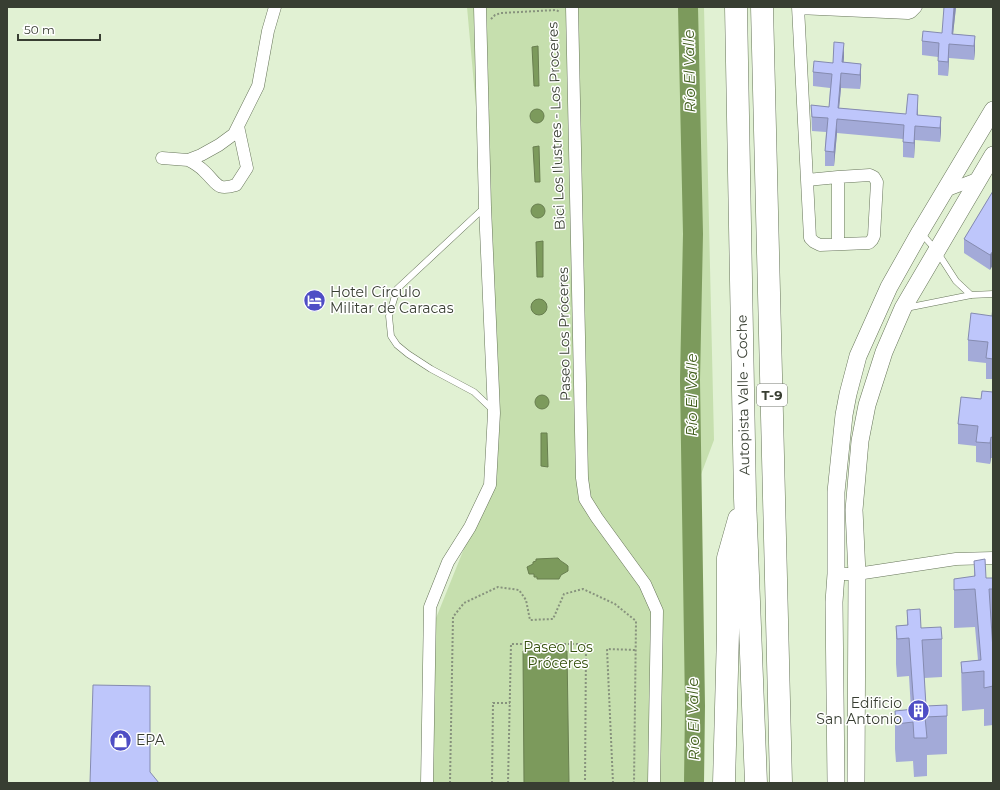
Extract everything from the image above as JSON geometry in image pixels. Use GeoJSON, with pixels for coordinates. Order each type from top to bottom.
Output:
{"type":"FeatureCollection","features":[{"type":"Feature","properties":{"kind":"highway","name":"Autopista Valle - Coche"},"geometry":{"type":"LineString","coordinates":[[736,7],[745,498],[756,783]]}},
{"type":"Feature","properties":{"kind":"highway","name":"Autopista Valle - Coche"},"geometry":{"type":"LineString","coordinates":[[762,7],[781,783]]}},
{"type":"Feature","properties":{"kind":"highway"},"geometry":{"type":"LineString","coordinates":[[724,783],[728,633],[728,558],[745,498]]}},
{"type":"Feature","properties":{"kind":"main road"},"geometry":{"type":"LineString","coordinates":[[836,783],[834,597],[836,574],[836,492],[844,414],[848,394],[858,356],[870,326],[889,287],[993,110]]}},
{"type":"Feature","properties":{"kind":"main road"},"geometry":{"type":"LineString","coordinates":[[856,783],[857,574],[854,510],[860,441],[867,405],[884,352],[903,308],[993,155]]}},
{"type":"Feature","properties":{"kind":"street"},"geometry":{"type":"LineString","coordinates":[[162,158],[188,160],[201,156],[234,134],[258,86],[268,31],[275,7]]}},
{"type":"Feature","properties":{"kind":"street"},"geometry":{"type":"LineString","coordinates":[[427,783],[430,607],[448,562],[470,527],[490,485],[494,410],[485,207],[480,7]]}},
{"type":"Feature","properties":{"kind":"street"},"geometry":{"type":"LineString","coordinates":[[807,180],[870,175],[874,177],[877,182],[874,236],[872,240],[869,243],[820,244],[814,242],[810,238],[798,8],[882,9],[908,13],[912,12],[916,7]]}},
{"type":"Feature","properties":{"kind":"street","name":"Paseo Los Próceres"},"geometry":{"type":"LineString","coordinates":[[567,10],[582,478],[585,499],[645,584],[657,611],[654,783]]}},
{"type":"Feature","properties":{"kind":"street"},"geometry":{"type":"LineString","coordinates":[[188,160],[204,171],[218,187],[226,188],[236,185],[247,168],[238,126]]}},
{"type":"Feature","properties":{"kind":"street"},"geometry":{"type":"LineString","coordinates":[[945,191],[978,179],[993,170]]}},
{"type":"Feature","properties":{"kind":"street"},"geometry":{"type":"LineString","coordinates":[[838,178],[838,243]]}},
{"type":"Feature","properties":{"kind":"street"},"geometry":{"type":"LineString","coordinates":[[836,574],[857,574],[956,559],[993,558]]}},
{"type":"Feature","properties":{"kind":"lane"},"geometry":{"type":"LineString","coordinates":[[485,207],[397,289],[389,316],[391,336],[397,346],[431,369],[474,392],[494,410]]}},
{"type":"Feature","properties":{"kind":"lane"},"geometry":{"type":"LineString","coordinates":[[920,232],[936,250],[956,281],[971,295]]}},
{"type":"Feature","properties":{"kind":"lane"},"geometry":{"type":"LineString","coordinates":[[903,308],[971,295],[993,294]]}},
{"type":"Feature","properties":{"kind":"path","name":"Bici Los Ilustres - Los Proceres"},"geometry":{"type":"LineString","coordinates":[[490,20],[495,15],[502,13],[567,10]]}},
{"type":"Feature","properties":{"kind":"path"},"geometry":{"type":"LineString","coordinates":[[450,783],[453,617],[464,602],[498,587],[519,590],[526,600],[530,620],[553,619],[564,594],[583,589],[615,604],[636,621],[634,783]]}},
{"type":"Feature","properties":{"kind":"path"},"geometry":{"type":"LineString","coordinates":[[508,783],[511,644],[586,644],[586,783]]}},
{"type":"Feature","properties":{"kind":"path"},"geometry":{"type":"LineString","coordinates":[[613,783],[607,649],[636,650]]}},
{"type":"Feature","properties":{"kind":"path"},"geometry":{"type":"LineString","coordinates":[[492,783],[493,703],[510,703]]}},
{"type":"Feature","properties":{"kind":"green space","name":"Paseo Los Próceres"},"geometry":{"type":"Polygon","coordinates":[[[467,7],[704,7],[714,440],[685,517],[687,762],[685,783],[426,783],[430,633],[486,494],[493,410],[485,207],[467,7]]]}},
{"type":"Feature","properties":{"kind":"shaded area"},"geometry":{"type":"Polygon","coordinates":[[[538,46],[539,86],[534,86],[532,47],[538,46]]]}},
{"type":"Feature","properties":{"kind":"shaded area"},"geometry":{"type":"Polygon","coordinates":[[[534,109],[540,109],[544,113],[544,119],[540,123],[534,123],[530,119],[530,113],[534,109]]]}},
{"type":"Feature","properties":{"kind":"shaded area"},"geometry":{"type":"Polygon","coordinates":[[[539,146],[540,182],[535,182],[533,147],[539,146]]]}},
{"type":"Feature","properties":{"kind":"shaded area"},"geometry":{"type":"Polygon","coordinates":[[[535,204],[541,204],[545,208],[545,214],[541,218],[535,218],[531,214],[531,208],[535,204]]]}},
{"type":"Feature","properties":{"kind":"shaded area"},"geometry":{"type":"Polygon","coordinates":[[[543,241],[543,277],[537,277],[536,242],[543,241]]]}},
{"type":"Feature","properties":{"kind":"shaded area"},"geometry":{"type":"Polygon","coordinates":[[[539,299],[546,304],[547,307],[542,314],[539,315],[532,310],[531,307],[536,300],[539,299]]]}},
{"type":"Feature","properties":{"kind":"shaded area"},"geometry":{"type":"Polygon","coordinates":[[[539,395],[545,395],[549,399],[549,405],[545,409],[539,409],[535,405],[535,399],[539,395]]]}},
{"type":"Feature","properties":{"kind":"shaded area"},"geometry":{"type":"Polygon","coordinates":[[[541,433],[547,433],[548,467],[541,466],[541,433]]]}},
{"type":"Feature","properties":{"kind":"shaded area"},"geometry":{"type":"Polygon","coordinates":[[[558,558],[568,566],[568,571],[561,575],[559,579],[537,579],[537,577],[534,577],[534,574],[529,574],[527,567],[533,564],[536,559],[558,558]]]}},
{"type":"Feature","properties":{"kind":"shaded area"},"geometry":{"type":"Polygon","coordinates":[[[523,651],[567,651],[569,783],[524,783],[523,651]]]}},
{"type":"Feature","properties":{"kind":"building"},"geometry":{"type":"Polygon","coordinates":[[[944,7],[954,7],[952,34],[975,36],[974,46],[949,44],[948,62],[938,61],[939,43],[922,41],[923,31],[942,33],[944,7]]]}},
{"type":"Feature","properties":{"kind":"building"},"geometry":{"type":"Polygon","coordinates":[[[834,42],[844,43],[842,62],[861,64],[860,75],[841,73],[838,108],[906,114],[908,94],[918,95],[917,115],[941,117],[940,128],[915,126],[914,143],[903,142],[904,125],[837,119],[834,152],[825,151],[828,118],[812,117],[811,105],[829,107],[832,74],[813,72],[814,61],[833,63],[834,42]]]}},
{"type":"Feature","properties":{"kind":"building"},"geometry":{"type":"Polygon","coordinates":[[[993,191],[993,251],[990,255],[964,239],[993,191]]]}},
{"type":"Feature","properties":{"kind":"building"},"geometry":{"type":"Polygon","coordinates":[[[993,307],[993,359],[986,358],[988,342],[968,340],[971,313],[992,316],[993,307]]]}},
{"type":"Feature","properties":{"kind":"building"},"geometry":{"type":"Polygon","coordinates":[[[982,391],[993,392],[993,438],[991,437],[990,443],[976,442],[978,426],[958,424],[961,397],[981,399],[982,391]]]}},
{"type":"Feature","properties":{"kind":"building"},"geometry":{"type":"Polygon","coordinates":[[[985,559],[986,578],[993,578],[993,589],[989,589],[993,650],[993,686],[984,688],[984,671],[962,673],[961,662],[981,660],[975,589],[954,590],[954,579],[975,576],[974,561],[985,559]]]}},
{"type":"Feature","properties":{"kind":"building"},"geometry":{"type":"Polygon","coordinates":[[[920,609],[921,628],[941,627],[942,639],[922,640],[926,706],[947,705],[947,716],[925,717],[927,738],[914,738],[913,722],[896,724],[895,711],[914,709],[909,638],[897,639],[896,626],[908,625],[907,610],[920,609]]]}},
{"type":"Feature","properties":{"kind":"building","name":"EPA"},"geometry":{"type":"Polygon","coordinates":[[[93,685],[150,686],[150,772],[159,783],[90,783],[93,685]]]}},
{"type":"Feature","properties":{"kind":"waterway","name":"Río El Valle"},"geometry":{"type":"LineString","coordinates":[[688,7],[693,234],[690,380],[695,706],[694,783]]}},
{"type":"Feature","properties":{"kind":"place","name":"Hotel Círculo Militar de Caracas"},"geometry":{"type":"Point","coordinates":[315,300]}},
{"type":"Feature","properties":{"kind":"place","name":"Edificio San Antonio"},"geometry":{"type":"Point","coordinates":[918,711]}},
{"type":"Feature","properties":{"kind":"place","name":"EPA"},"geometry":{"type":"Point","coordinates":[121,740]}}]}
